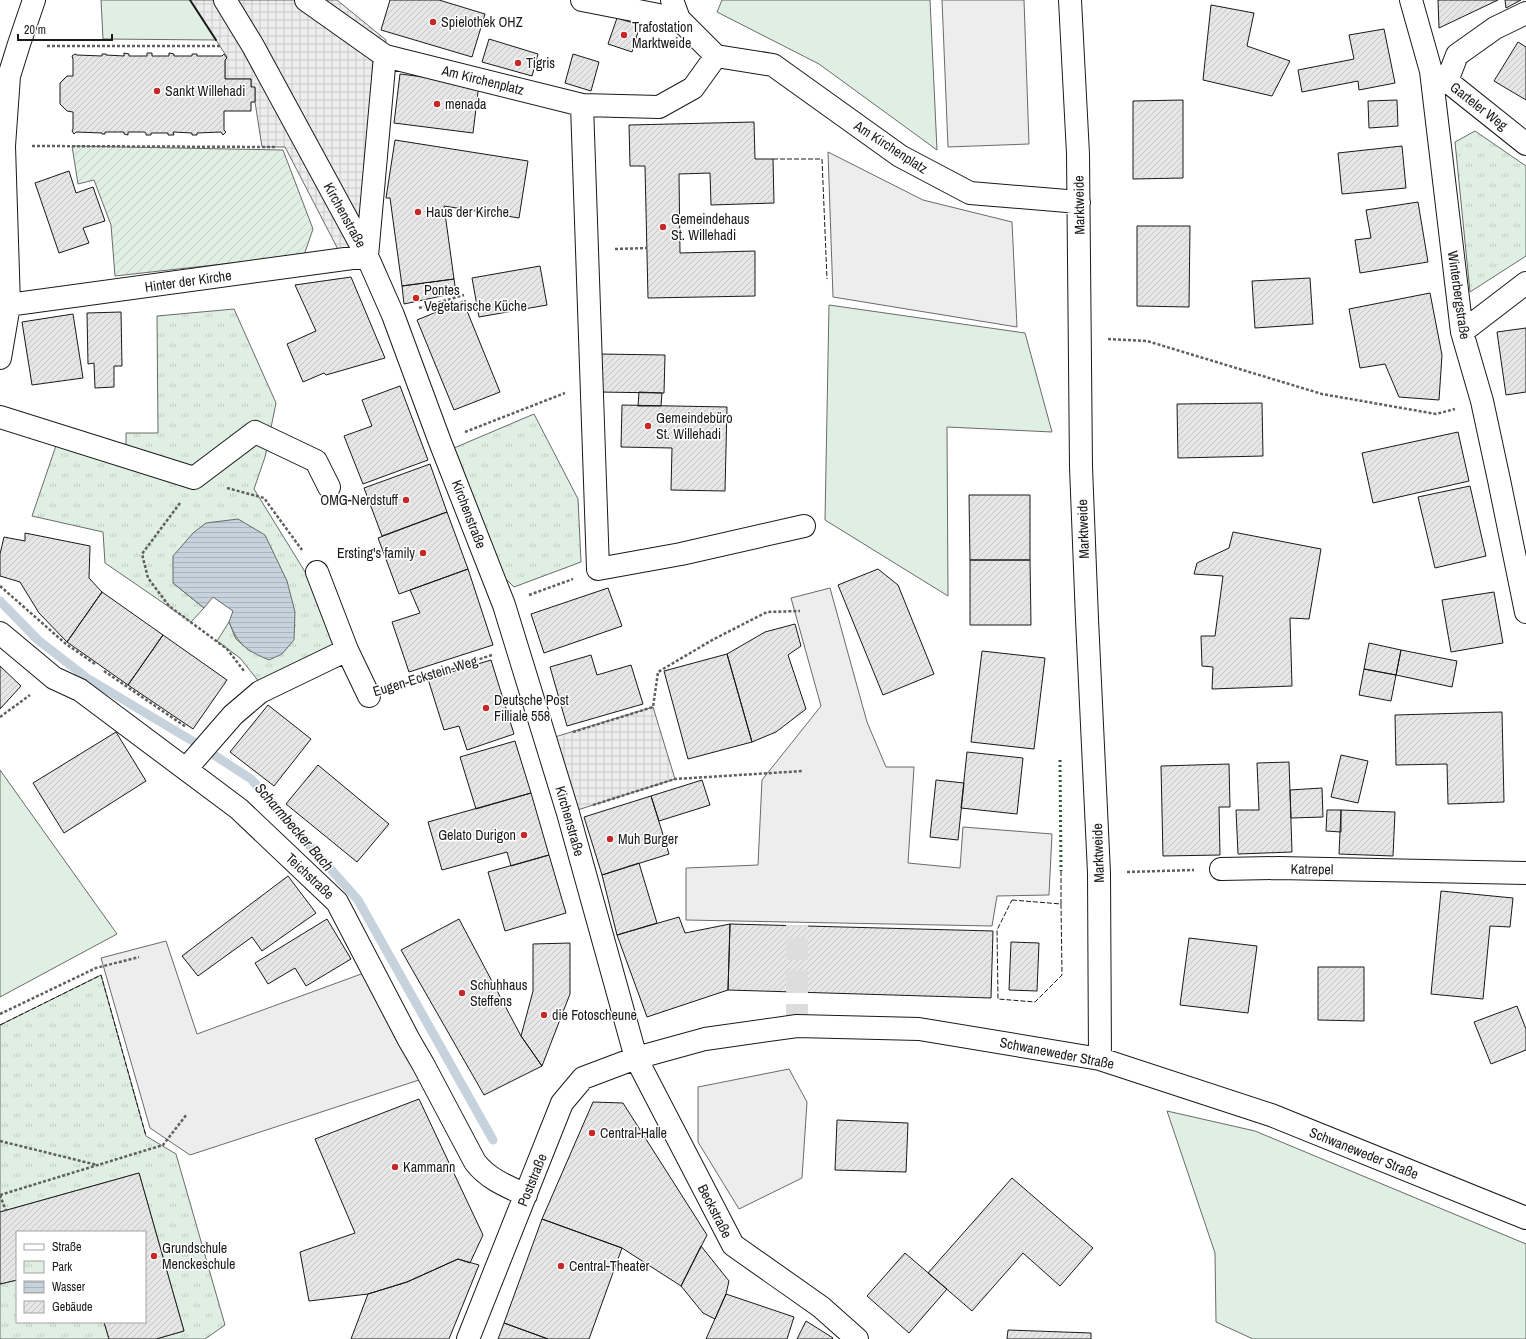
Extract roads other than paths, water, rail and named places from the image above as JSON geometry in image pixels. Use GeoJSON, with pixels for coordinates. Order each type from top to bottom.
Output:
{"type":"FeatureCollection","features":[{"type":"Feature","properties":{"kind":"street"},"geometry":{"type":"LineString","coordinates":[[0,358],[4,306],[4,146],[9,76],[34,0]]}},
{"type":"Feature","properties":{"kind":"street","name":"Kirchenstraße"},"geometry":{"type":"LineString","coordinates":[[225,0],[253,46],[368,256],[393,315],[440,442],[504,605],[568,813],[636,1058]]}},
{"type":"Feature","properties":{"kind":"street","name":"Am Kirchenplatz"},"geometry":{"type":"LineString","coordinates":[[306,0],[385,56],[582,105],[659,107],[693,88],[716,56],[773,64],[900,156],[970,193],[1079,202]]}},
{"type":"Feature","properties":{"kind":"street"},"geometry":{"type":"LineString","coordinates":[[582,0],[676,10],[716,56]]}},
{"type":"Feature","properties":{"kind":"street","name":"Marktweide"},"geometry":{"type":"LineString","coordinates":[[1070,0],[1078,154],[1081,467],[1099,873],[1100,1058]]}},
{"type":"Feature","properties":{"kind":"street","name":"Winterbergstraße"},"geometry":{"type":"LineString","coordinates":[[1411,0],[1439,76],[1462,332],[1482,401],[1526,612]]}},
{"type":"Feature","properties":{"kind":"street"},"geometry":{"type":"LineString","coordinates":[[1439,76],[1458,55],[1495,28],[1526,13]]}},
{"type":"Feature","properties":{"kind":"street"},"geometry":{"type":"LineString","coordinates":[[368,256],[385,56]]}},
{"type":"Feature","properties":{"kind":"street","name":"Garteler Weg"},"geometry":{"type":"LineString","coordinates":[[1439,76],[1526,144]]}},
{"type":"Feature","properties":{"kind":"street"},"geometry":{"type":"LineString","coordinates":[[582,105],[598,569],[681,554],[804,526]]}},
{"type":"Feature","properties":{"kind":"street","name":"Hinter der Kirche"},"geometry":{"type":"LineString","coordinates":[[4,306],[368,256]]}},
{"type":"Feature","properties":{"kind":"street"},"geometry":{"type":"LineString","coordinates":[[1462,332],[1526,283]]}},
{"type":"Feature","properties":{"kind":"street"},"geometry":{"type":"LineString","coordinates":[[0,417],[194,478],[255,432],[316,461],[328,487]]}},
{"type":"Feature","properties":{"kind":"street","name":"Eugen-Eckstein-Weg"},"geometry":{"type":"LineString","coordinates":[[317,572],[347,650],[369,696]]}},
{"type":"Feature","properties":{"kind":"street","name":"Teichstraße"},"geometry":{"type":"LineString","coordinates":[[0,634],[54,678],[80,690],[199,755],[239,809],[337,902],[387,996],[408,1040],[423,1064],[475,1162],[482,1172],[498,1182],[526,1194]]}},
{"type":"Feature","properties":{"kind":"street"},"geometry":{"type":"LineString","coordinates":[[199,755],[233,715],[260,692],[347,650]]}},
{"type":"Feature","properties":{"kind":"street","name":"Katrepel"},"geometry":{"type":"LineString","coordinates":[[1221,869],[1278,868],[1526,873]]}},
{"type":"Feature","properties":{"kind":"street","name":"Schwaneweder Straße"},"geometry":{"type":"LineString","coordinates":[[636,1058],[705,1040],[797,1026],[919,1029],[1100,1058],[1271,1115],[1526,1218]]}},
{"type":"Feature","properties":{"kind":"street","name":"Poststraße"},"geometry":{"type":"LineString","coordinates":[[468,1339],[562,1103],[583,1078],[636,1058]]}},
{"type":"Feature","properties":{"kind":"street","name":"Beckstraße"},"geometry":{"type":"LineString","coordinates":[[636,1058],[733,1245],[821,1307],[857,1339]]}},
{"type":"Feature","properties":{"kind":"water"},"geometry":{"type":"Polygon","coordinates":[[[238,519],[265,535],[287,581],[295,612],[294,640],[282,654],[269,660],[249,650],[236,637],[229,622],[233,611],[213,597],[204,608],[173,583],[173,556],[193,533],[206,523],[238,519]]]}},
{"type":"Feature","properties":{"kind":"waterway","name":"Scharmbecker Bach"},"geometry":{"type":"LineString","coordinates":[[0,601],[38,640],[87,678],[194,742],[251,779],[358,900],[493,1140]]}},
{"type":"Feature","properties":{"kind":"tunnel"},"geometry":{"type":"LineString","coordinates":[[797,925],[797,1026]]}},
{"type":"Feature","properties":{"kind":"place","name":"Spielothek OHZ"},"geometry":{"type":"Point","coordinates":[433,22]}},
{"type":"Feature","properties":{"kind":"place","name":"Trafostation Marktweide"},"geometry":{"type":"Point","coordinates":[624,35]}},
{"type":"Feature","properties":{"kind":"place","name":"Tigris"},"geometry":{"type":"Point","coordinates":[518,63]}},
{"type":"Feature","properties":{"kind":"place","name":"Sankt Willehadi"},"geometry":{"type":"Point","coordinates":[157,91]}},
{"type":"Feature","properties":{"kind":"place","name":"menada"},"geometry":{"type":"Point","coordinates":[437,104]}},
{"type":"Feature","properties":{"kind":"place","name":"Haus der Kirche"},"geometry":{"type":"Point","coordinates":[418,212]}},
{"type":"Feature","properties":{"kind":"place","name":"Gemeindehaus St. Willehadi"},"geometry":{"type":"Point","coordinates":[663,227]}},
{"type":"Feature","properties":{"kind":"place","name":"Pontes Vegetarische Küche"},"geometry":{"type":"Point","coordinates":[416,298]}},
{"type":"Feature","properties":{"kind":"place","name":"Gemeindebüro St. Willehadi"},"geometry":{"type":"Point","coordinates":[648,426]}},
{"type":"Feature","properties":{"kind":"place","name":"OMG-Nerdstuff"},"geometry":{"type":"Point","coordinates":[406,500]}},
{"type":"Feature","properties":{"kind":"place","name":"Ersting's family"},"geometry":{"type":"Point","coordinates":[423,553]}},
{"type":"Feature","properties":{"kind":"place","name":"Deutsche Post Filliale 558"},"geometry":{"type":"Point","coordinates":[486,708]}},
{"type":"Feature","properties":{"kind":"place","name":"Gelato Durigon"},"geometry":{"type":"Point","coordinates":[524,835]}},
{"type":"Feature","properties":{"kind":"place","name":"Muh Burger"},"geometry":{"type":"Point","coordinates":[610,839]}},
{"type":"Feature","properties":{"kind":"place","name":"Schuhhaus Steffens"},"geometry":{"type":"Point","coordinates":[462,993]}},
{"type":"Feature","properties":{"kind":"place","name":"die Fotoscheune"},"geometry":{"type":"Point","coordinates":[544,1015]}},
{"type":"Feature","properties":{"kind":"place","name":"Central-Halle"},"geometry":{"type":"Point","coordinates":[592,1133]}},
{"type":"Feature","properties":{"kind":"place","name":"Kammann"},"geometry":{"type":"Point","coordinates":[395,1167]}},
{"type":"Feature","properties":{"kind":"place","name":"Grundschule Menckeschule"},"geometry":{"type":"Point","coordinates":[154,1256]}},
{"type":"Feature","properties":{"kind":"place","name":"Central-Theater"},"geometry":{"type":"Point","coordinates":[561,1266]}}]}
